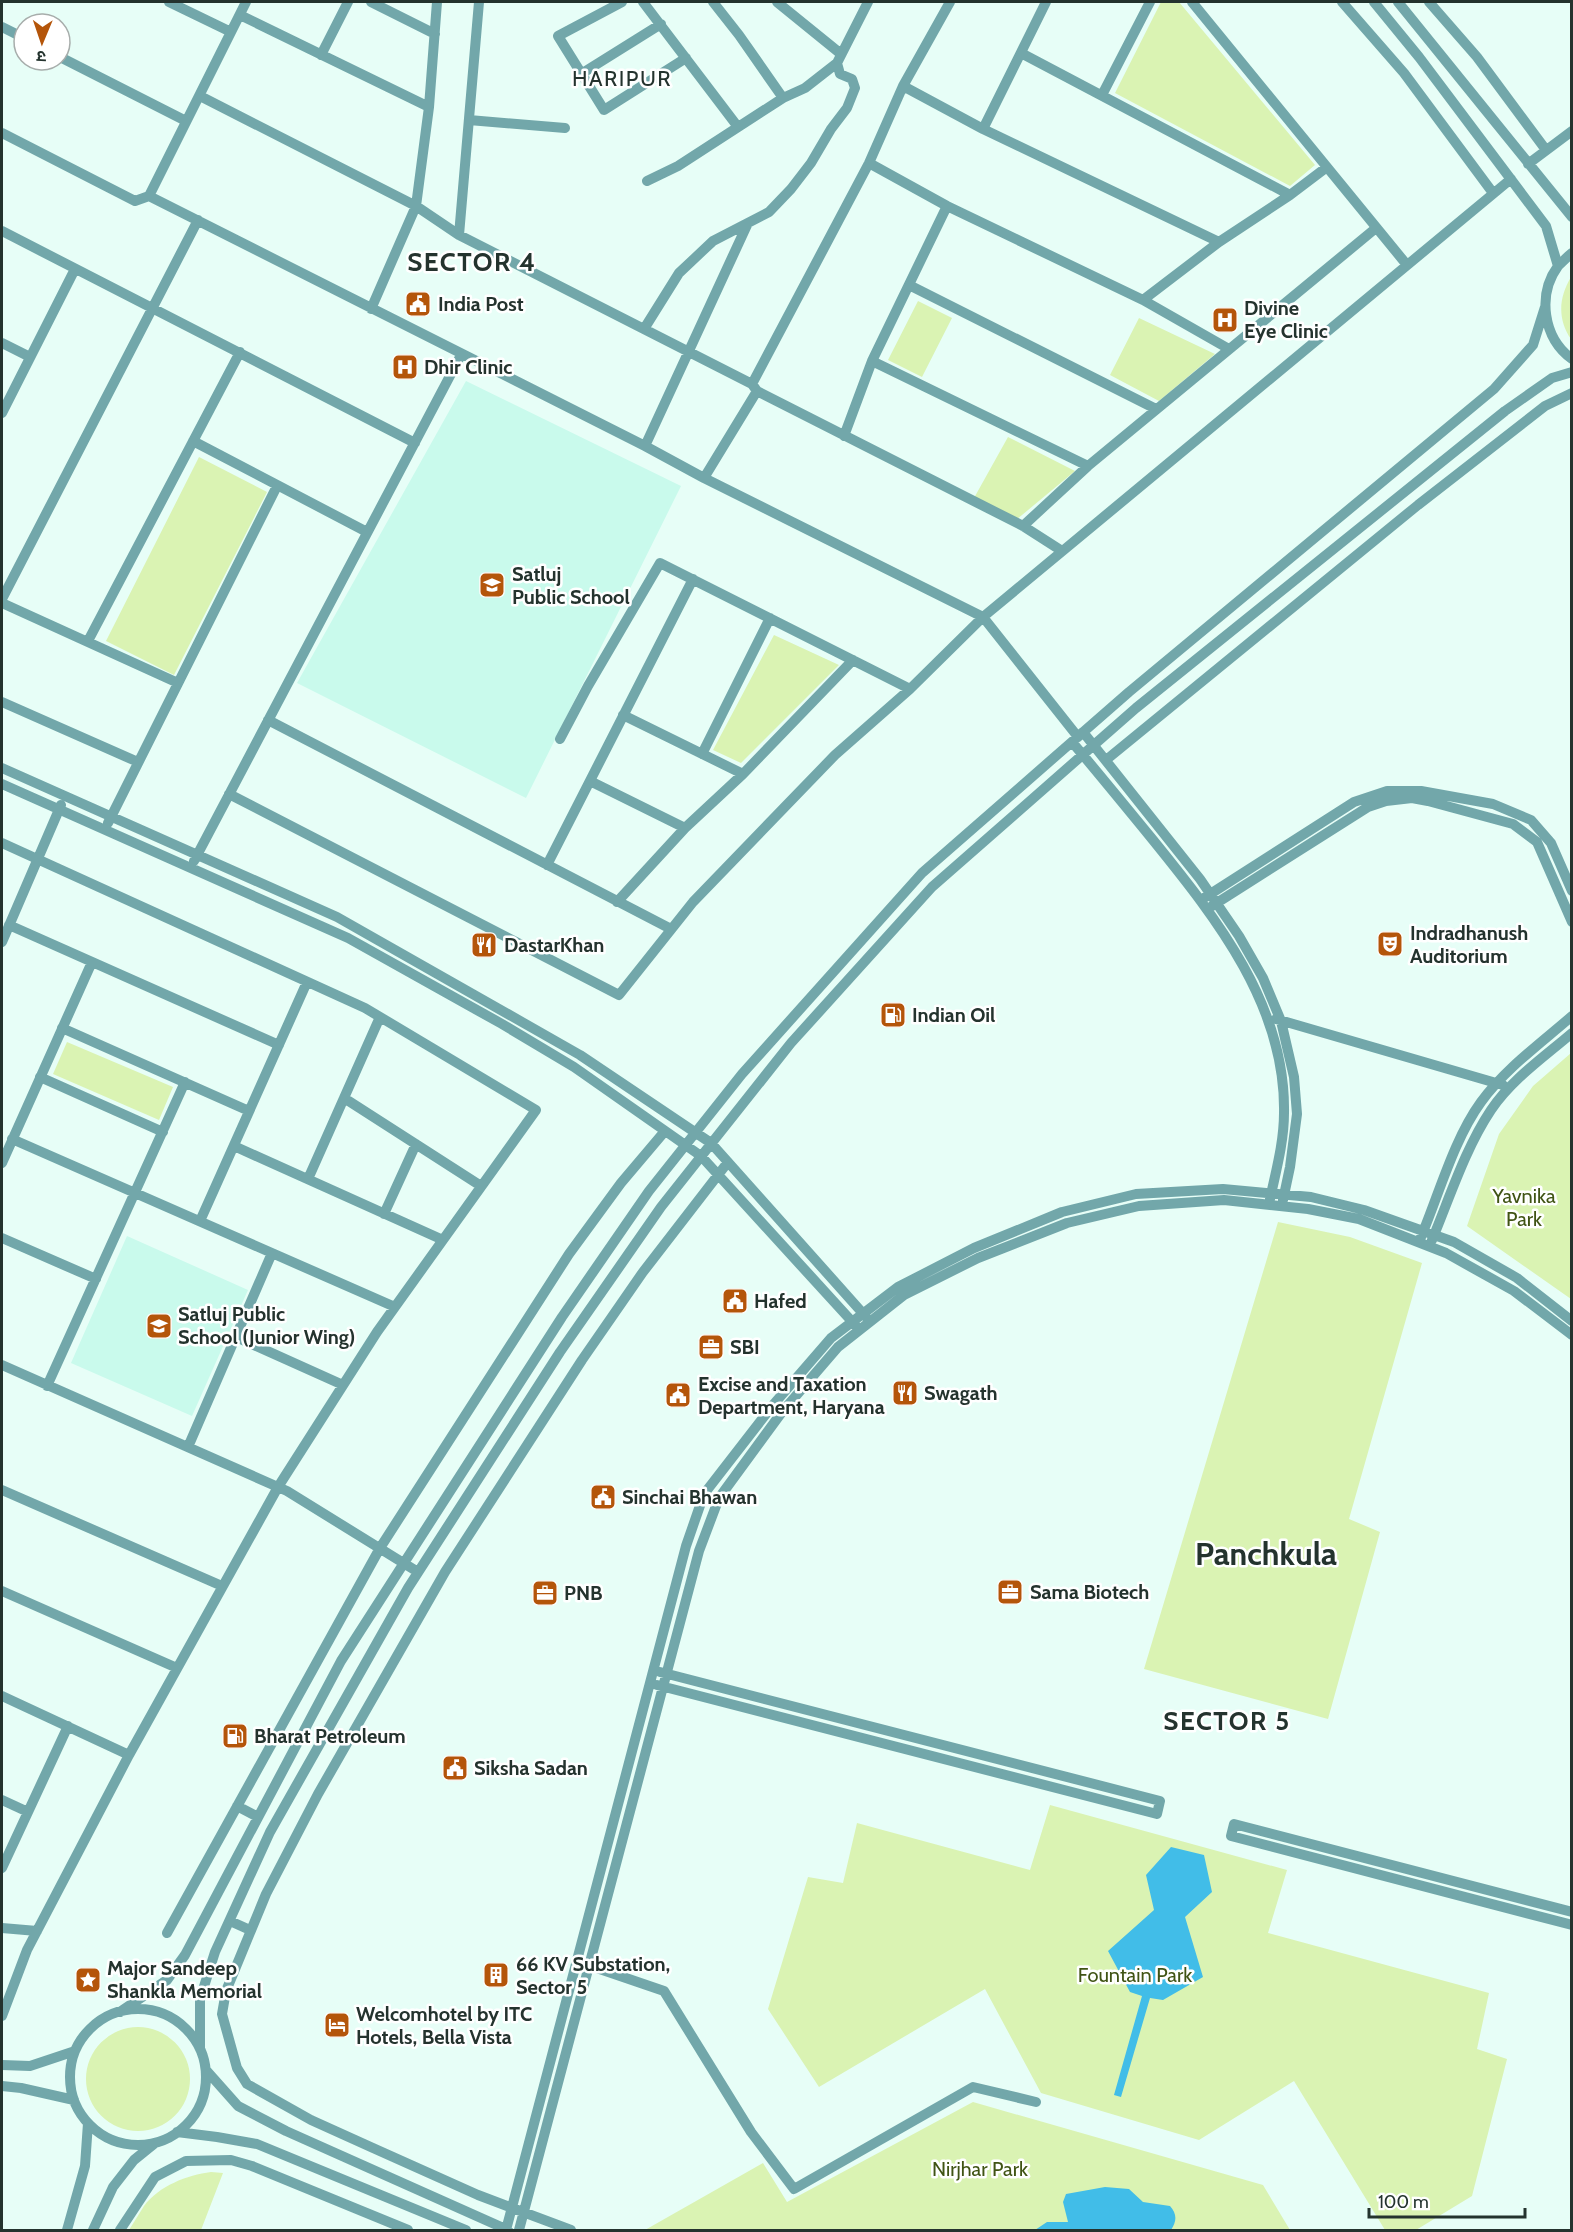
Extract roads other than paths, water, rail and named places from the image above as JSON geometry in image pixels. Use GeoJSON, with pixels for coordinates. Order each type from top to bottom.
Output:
{"type":"FeatureCollection","features":[{"type":"Feature","properties":{"kind":"street"},"geometry":{"type":"LineString","coordinates":[[170,2],[231,32]]}},
{"type":"Feature","properties":{"kind":"street"},"geometry":{"type":"LineString","coordinates":[[2,133],[135,201],[149,196],[246,2]]}},
{"type":"Feature","properties":{"kind":"street"},"geometry":{"type":"LineString","coordinates":[[321,55],[348,2]]}},
{"type":"Feature","properties":{"kind":"street"},"geometry":{"type":"LineString","coordinates":[[371,2],[435,34]]}},
{"type":"Feature","properties":{"kind":"street"},"geometry":{"type":"LineString","coordinates":[[371,309],[416,206],[429,107],[437,2]]}},
{"type":"Feature","properties":{"kind":"street"},"geometry":{"type":"LineString","coordinates":[[459,235],[479,2]]}},
{"type":"Feature","properties":{"kind":"street"},"geometry":{"type":"LineString","coordinates":[[622,2],[558,36],[604,110],[686,58]]}},
{"type":"Feature","properties":{"kind":"street"},"geometry":{"type":"LineString","coordinates":[[643,2],[738,127]]}},
{"type":"Feature","properties":{"kind":"street"},"geometry":{"type":"LineString","coordinates":[[712,2],[739,35],[783,98]]}},
{"type":"Feature","properties":{"kind":"street"},"geometry":{"type":"LineString","coordinates":[[644,329],[680,273],[713,242],[769,212],[791,189],[811,163],[831,129],[848,108],[855,88],[852,79],[840,74],[839,59],[777,2]]}},
{"type":"Feature","properties":{"kind":"street"},"geometry":{"type":"LineString","coordinates":[[647,181],[678,166],[783,98],[805,88],[839,59],[868,2]]}},
{"type":"Feature","properties":{"kind":"street"},"geometry":{"type":"LineString","coordinates":[[704,478],[755,388],[869,163],[903,86],[950,2]]}},
{"type":"Feature","properties":{"kind":"street"},"geometry":{"type":"LineString","coordinates":[[982,129],[1046,2]]}},
{"type":"Feature","properties":{"kind":"street"},"geometry":{"type":"LineString","coordinates":[[1102,95],[1150,2]]}},
{"type":"Feature","properties":{"kind":"street"},"geometry":{"type":"LineString","coordinates":[[1192,2],[1407,265]]}},
{"type":"Feature","properties":{"kind":"street"},"geometry":{"type":"LineString","coordinates":[[1342,2],[1404,73],[1493,193]]}},
{"type":"Feature","properties":{"kind":"street"},"geometry":{"type":"LineString","coordinates":[[1374,2],[1419,57],[1546,226],[1558,266]]}},
{"type":"Feature","properties":{"kind":"street"},"geometry":{"type":"LineString","coordinates":[[1398,2],[1572,217]]}},
{"type":"Feature","properties":{"kind":"street"},"geometry":{"type":"LineString","coordinates":[[1429,2],[1477,57],[1546,150]]}},
{"type":"Feature","properties":{"kind":"street"},"geometry":{"type":"LineString","coordinates":[[240,15],[429,107]]}},
{"type":"Feature","properties":{"kind":"street"},"geometry":{"type":"LineString","coordinates":[[581,74],[661,24]]}},
{"type":"Feature","properties":{"kind":"street"},"geometry":{"type":"LineString","coordinates":[[1021,53],[1290,195]]}},
{"type":"Feature","properties":{"kind":"street"},"geometry":{"type":"LineString","coordinates":[[72,63],[186,121]]}},
{"type":"Feature","properties":{"kind":"street"},"geometry":{"type":"LineString","coordinates":[[903,86],[982,129],[1219,242]]}},
{"type":"Feature","properties":{"kind":"street"},"geometry":{"type":"LineString","coordinates":[[200,96],[416,206],[459,235],[689,352],[844,436],[1023,526],[1062,551]]}},
{"type":"Feature","properties":{"kind":"street"},"geometry":{"type":"LineString","coordinates":[[469,120],[565,128]]}},
{"type":"Feature","properties":{"kind":"street"},"geometry":{"type":"LineString","coordinates":[[1528,164],[1572,131]]}},
{"type":"Feature","properties":{"kind":"street"},"geometry":{"type":"LineString","coordinates":[[869,163],[947,206],[1143,300],[1229,350]]}},
{"type":"Feature","properties":{"kind":"street"},"geometry":{"type":"LineString","coordinates":[[1143,300],[1219,242],[1290,195],[1327,167]]}},
{"type":"Feature","properties":{"kind":"street"},"geometry":{"type":"LineString","coordinates":[[229,794],[619,995],[693,902],[835,755],[910,689],[983,616],[1511,179]]}},
{"type":"Feature","properties":{"kind":"street"},"geometry":{"type":"LineString","coordinates":[[149,196],[645,446],[704,478],[983,616],[1077,737],[1083,755],[1239,936],[1263,978],[1281,1021],[1294,1077],[1297,1114],[1282,1206]]}},
{"type":"Feature","properties":{"kind":"street"},"geometry":{"type":"LineString","coordinates":[[844,436],[872,362],[947,206]]}},
{"type":"Feature","properties":{"kind":"street"},"geometry":{"type":"LineString","coordinates":[[178,682],[2,601],[198,220]]}},
{"type":"Feature","properties":{"kind":"street"},"geometry":{"type":"LineString","coordinates":[[645,446],[748,223]]}},
{"type":"Feature","properties":{"kind":"street"},"geometry":{"type":"LineString","coordinates":[[1023,526],[1088,466],[1376,228]]}},
{"type":"Feature","properties":{"kind":"street"},"geometry":{"type":"LineString","coordinates":[[2,231],[415,443]]}},
{"type":"Feature","properties":{"kind":"street"},"geometry":{"type":"LineString","coordinates":[[155,2142],[141,2144],[118,2142],[88,2123],[74,2100],[70,2077],[75,2052],[83,2036],[99,2021],[120,2012],[167,1980],[184,1955],[341,1661],[562,1317],[650,1191],[742,1074],[922,873],[1077,737],[1494,389],[1533,345],[1545,307],[1550,281],[1558,266],[1572,253]]}},
{"type":"Feature","properties":{"kind":"street"},"geometry":{"type":"LineString","coordinates":[[2,413],[75,269]]}},
{"type":"Feature","properties":{"kind":"street"},"geometry":{"type":"LineString","coordinates":[[909,285],[1156,410]]}},
{"type":"Feature","properties":{"kind":"street"},"geometry":{"type":"LineString","coordinates":[[1545,307],[1549,330],[1563,353],[1572,359]]}},
{"type":"Feature","properties":{"kind":"street"},"geometry":{"type":"LineString","coordinates":[[2,343],[30,357]]}},
{"type":"Feature","properties":{"kind":"street"},"geometry":{"type":"LineString","coordinates":[[88,641],[240,352]]}},
{"type":"Feature","properties":{"kind":"street"},"geometry":{"type":"LineString","coordinates":[[191,867],[461,355]]}},
{"type":"Feature","properties":{"kind":"street"},"geometry":{"type":"LineString","coordinates":[[872,362],[1088,466]]}},
{"type":"Feature","properties":{"kind":"street"},"geometry":{"type":"LineString","coordinates":[[93,2230],[113,2187],[134,2160],[155,2142],[177,2132],[194,2116],[202,2100],[206,2085],[206,2070],[200,2048],[200,1999],[215,1952],[270,1832],[418,1572],[560,1352],[661,1207],[711,1143],[791,1043],[932,887],[1144,702],[1505,411],[1552,378],[1572,372]]}},
{"type":"Feature","properties":{"kind":"street"},"geometry":{"type":"LineString","coordinates":[[1106,760],[1418,505],[1545,406],[1572,393]]}},
{"type":"Feature","properties":{"kind":"street"},"geometry":{"type":"LineString","coordinates":[[193,441],[367,532]]}},
{"type":"Feature","properties":{"kind":"street"},"geometry":{"type":"LineString","coordinates":[[105,829],[277,486]]}},
{"type":"Feature","properties":{"kind":"street"},"geometry":{"type":"LineString","coordinates":[[560,739],[588,686],[660,563],[910,689]]}},
{"type":"Feature","properties":{"kind":"street"},"geometry":{"type":"LineString","coordinates":[[547,865],[693,579]]}},
{"type":"Feature","properties":{"kind":"street"},"geometry":{"type":"LineString","coordinates":[[702,754],[770,618]]}},
{"type":"Feature","properties":{"kind":"street"},"geometry":{"type":"LineString","coordinates":[[617,902],[685,828],[742,774],[853,660]]}},
{"type":"Feature","properties":{"kind":"street"},"geometry":{"type":"LineString","coordinates":[[2,702],[138,762]]}},
{"type":"Feature","properties":{"kind":"street"},"geometry":{"type":"LineString","coordinates":[[623,715],[742,774]]}},
{"type":"Feature","properties":{"kind":"street"},"geometry":{"type":"LineString","coordinates":[[268,720],[671,930]]}},
{"type":"Feature","properties":{"kind":"street"},"geometry":{"type":"LineString","coordinates":[[1077,737],[1094,745],[1209,902],[1271,1025],[1283,1079],[1284,1114],[1278,1165],[1269,1205]]}},
{"type":"Feature","properties":{"kind":"street"},"geometry":{"type":"LineString","coordinates":[[2,768],[337,917],[580,1054],[711,1143],[866,1317]]}},
{"type":"Feature","properties":{"kind":"street"},"geometry":{"type":"LineString","coordinates":[[590,781],[685,828]]}},
{"type":"Feature","properties":{"kind":"street"},"geometry":{"type":"LineString","coordinates":[[2,784],[348,938],[574,1067],[701,1156],[856,1325]]}},
{"type":"Feature","properties":{"kind":"street"},"geometry":{"type":"LineString","coordinates":[[1209,902],[1354,802],[1387,791],[1420,790],[1493,804],[1532,820],[1551,843],[1572,891]]}},
{"type":"Feature","properties":{"kind":"street"},"geometry":{"type":"LineString","coordinates":[[2,942],[65,796]]}},
{"type":"Feature","properties":{"kind":"street"},"geometry":{"type":"LineString","coordinates":[[1209,902],[1368,807],[1400,798],[1412,798],[1513,825],[1532,836],[1541,849],[1572,922]]}},
{"type":"Feature","properties":{"kind":"street"},"geometry":{"type":"LineString","coordinates":[[2,843],[380,1017],[536,1110],[395,1307],[278,1487],[129,1755],[27,1950],[2,2016]]}},
{"type":"Feature","properties":{"kind":"street"},"geometry":{"type":"LineString","coordinates":[[9,925],[279,1045]]}},
{"type":"Feature","properties":{"kind":"street"},"geometry":{"type":"LineString","coordinates":[[2,1163],[92,962]]}},
{"type":"Feature","properties":{"kind":"street"},"geometry":{"type":"LineString","coordinates":[[200,1221],[307,982]]}},
{"type":"Feature","properties":{"kind":"street"},"geometry":{"type":"LineString","coordinates":[[1266,1014],[1281,1021],[1498,1084],[1512,1086]]}},
{"type":"Feature","properties":{"kind":"street"},"geometry":{"type":"LineString","coordinates":[[1429,1233],[1459,1142],[1481,1102],[1572,1016]]}},
{"type":"Feature","properties":{"kind":"street"},"geometry":{"type":"LineString","coordinates":[[308,1179],[380,1017]]}},
{"type":"Feature","properties":{"kind":"street"},"geometry":{"type":"LineString","coordinates":[[62,1028],[249,1111]]}},
{"type":"Feature","properties":{"kind":"street"},"geometry":{"type":"LineString","coordinates":[[1424,1245],[1470,1146],[1492,1109],[1521,1076],[1572,1033]]}},
{"type":"Feature","properties":{"kind":"street"},"geometry":{"type":"LineString","coordinates":[[40,1077],[163,1132]]}},
{"type":"Feature","properties":{"kind":"street"},"geometry":{"type":"LineString","coordinates":[[47,1386],[185,1082]]}},
{"type":"Feature","properties":{"kind":"street"},"geometry":{"type":"LineString","coordinates":[[344,1098],[481,1186]]}},
{"type":"Feature","properties":{"kind":"street"},"geometry":{"type":"LineString","coordinates":[[167,1934],[380,1548],[569,1254],[621,1183],[665,1131]]}},
{"type":"Feature","properties":{"kind":"street"},"geometry":{"type":"LineString","coordinates":[[12,1139],[395,1307]]}},
{"type":"Feature","properties":{"kind":"street"},"geometry":{"type":"LineString","coordinates":[[384,1214],[416,1144]]}},
{"type":"Feature","properties":{"kind":"street"},"geometry":{"type":"LineString","coordinates":[[234,1146],[443,1240]]}},
{"type":"Feature","properties":{"kind":"street"},"geometry":{"type":"LineString","coordinates":[[571,2230],[512,2208],[311,2120],[248,2084],[237,2068],[222,2014],[226,1991],[266,1894],[318,1794],[459,1548],[582,1360],[643,1272],[717,1173],[728,1162]]}},
{"type":"Feature","properties":{"kind":"street"},"geometry":{"type":"LineString","coordinates":[[206,2070],[238,2106],[286,2131],[507,2230],[686,1546],[705,1494],[831,1338],[856,1325],[898,1287],[974,1248],[1062,1212],[1136,1194],[1223,1189],[1311,1197],[1364,1210],[1454,1242],[1517,1278],[1572,1321]]}},
{"type":"Feature","properties":{"kind":"street"},"geometry":{"type":"LineString","coordinates":[[866,1317],[978,1258],[1066,1223],[1139,1206],[1224,1200],[1308,1209],[1359,1220],[1446,1253],[1514,1291],[1572,1335]]}},
{"type":"Feature","properties":{"kind":"street"},"geometry":{"type":"LineString","coordinates":[[2,1238],[96,1279]]}},
{"type":"Feature","properties":{"kind":"street"},"geometry":{"type":"LineString","coordinates":[[188,1447],[272,1253]]}},
{"type":"Feature","properties":{"kind":"street"},"geometry":{"type":"LineString","coordinates":[[519,2230],[699,1551],[719,1498],[782,1412],[856,1325]]}},
{"type":"Feature","properties":{"kind":"street"},"geometry":{"type":"LineString","coordinates":[[236,1337],[343,1385]]}},
{"type":"Feature","properties":{"kind":"street"},"geometry":{"type":"LineString","coordinates":[[2,1365],[278,1487],[418,1572]]}},
{"type":"Feature","properties":{"kind":"street"},"geometry":{"type":"LineString","coordinates":[[741,1447],[751,1454]]}},
{"type":"Feature","properties":{"kind":"street"},"geometry":{"type":"LineString","coordinates":[[2,1490],[222,1587]]}},
{"type":"Feature","properties":{"kind":"street"},"geometry":{"type":"LineString","coordinates":[[2,1591],[177,1668]]}},
{"type":"Feature","properties":{"kind":"street"},"geometry":{"type":"LineString","coordinates":[[650,1683],[1157,1814],[1160,1801],[653,1671]]}},
{"type":"Feature","properties":{"kind":"street"},"geometry":{"type":"LineString","coordinates":[[2,1696],[129,1755]]}},
{"type":"Feature","properties":{"kind":"street"},"geometry":{"type":"LineString","coordinates":[[2,1868],[68,1726]]}},
{"type":"Feature","properties":{"kind":"street"},"geometry":{"type":"LineString","coordinates":[[2,1800],[28,1812]]}},
{"type":"Feature","properties":{"kind":"street"},"geometry":{"type":"LineString","coordinates":[[237,1806],[258,1817]]}},
{"type":"Feature","properties":{"kind":"street"},"geometry":{"type":"LineString","coordinates":[[1572,1912],[1234,1824],[1231,1836],[1572,1925]]}},
{"type":"Feature","properties":{"kind":"street"},"geometry":{"type":"LineString","coordinates":[[1277,1848],[1280,1836]]}},
{"type":"Feature","properties":{"kind":"street"},"geometry":{"type":"LineString","coordinates":[[230,1921],[250,1930]]}},
{"type":"Feature","properties":{"kind":"street"},"geometry":{"type":"LineString","coordinates":[[2,1928],[37,1931]]}},
{"type":"Feature","properties":{"kind":"street"},"geometry":{"type":"LineString","coordinates":[[577,1962],[664,1991],[751,2132],[794,2189],[973,2087],[1035,2102]]}},
{"type":"Feature","properties":{"kind":"street"},"geometry":{"type":"LineString","coordinates":[[120,2012],[136,2009],[161,2012],[183,2026],[200,2048]]}},
{"type":"Feature","properties":{"kind":"street"},"geometry":{"type":"LineString","coordinates":[[2,2065],[30,2066],[75,2052]]}},
{"type":"Feature","properties":{"kind":"street"},"geometry":{"type":"LineString","coordinates":[[2,2086],[74,2100]]}},
{"type":"Feature","properties":{"kind":"street"},"geometry":{"type":"LineString","coordinates":[[67,2230],[85,2166],[88,2123]]}},
{"type":"Feature","properties":{"kind":"street"},"geometry":{"type":"LineString","coordinates":[[177,2132],[217,2136],[258,2144],[466,2230]]}},
{"type":"Feature","properties":{"kind":"street"},"geometry":{"type":"LineString","coordinates":[[252,2166],[258,2144]]}},
{"type":"Feature","properties":{"kind":"street"},"geometry":{"type":"LineString","coordinates":[[374,2170],[382,2152]]}},
{"type":"Feature","properties":{"kind":"street"},"geometry":{"type":"LineString","coordinates":[[120,2230],[155,2177],[186,2162],[231,2160],[252,2166],[408,2230]]}},
{"type":"Feature","properties":{"kind":"water"},"geometry":{"type":"Polygon","coordinates":[[[1171,1847],[1204,1855],[1212,1892],[1185,1917],[1203,1977],[1163,2000],[1150,1998],[1121,2097],[1114,2095],[1142,1996],[1130,1992],[1108,1951],[1154,1910],[1146,1875],[1171,1847]]]}},
{"type":"Feature","properties":{"kind":"water"},"geometry":{"type":"Polygon","coordinates":[[[1105,2187],[1129,2189],[1143,2202],[1170,2206],[1175,2218],[1171,2230],[1035,2230],[1047,2222],[1068,2222],[1063,2202],[1066,2194],[1105,2187]]]}},
{"type":"Feature","properties":{"kind":"place","name":"India Post"},"geometry":{"type":"Point","coordinates":[418,304]}},
{"type":"Feature","properties":{"kind":"place","name":"Divine Eye Clinic"},"geometry":{"type":"Point","coordinates":[1225,320]}},
{"type":"Feature","properties":{"kind":"place","name":"Dhir Clinic"},"geometry":{"type":"Point","coordinates":[405,367]}},
{"type":"Feature","properties":{"kind":"place","name":"Satluj Public School"},"geometry":{"type":"Point","coordinates":[492,585]}},
{"type":"Feature","properties":{"kind":"place","name":"Indradhanush Auditorium"},"geometry":{"type":"Point","coordinates":[1390,944]}},
{"type":"Feature","properties":{"kind":"place","name":"DastarKhan"},"geometry":{"type":"Point","coordinates":[484,945]}},
{"type":"Feature","properties":{"kind":"place","name":"Indian Oil"},"geometry":{"type":"Point","coordinates":[893,1015]}},
{"type":"Feature","properties":{"kind":"place","name":"Hafed"},"geometry":{"type":"Point","coordinates":[735,1301]}},
{"type":"Feature","properties":{"kind":"place","name":"Satluj Public School (Junior Wing)"},"geometry":{"type":"Point","coordinates":[159,1326]}},
{"type":"Feature","properties":{"kind":"place","name":"SBI"},"geometry":{"type":"Point","coordinates":[711,1347]}},
{"type":"Feature","properties":{"kind":"place","name":"Swagath"},"geometry":{"type":"Point","coordinates":[905,1393]}},
{"type":"Feature","properties":{"kind":"place","name":"Excise and Taxation Department, Haryana"},"geometry":{"type":"Point","coordinates":[678,1395]}},
{"type":"Feature","properties":{"kind":"place","name":"Sinchai Bhawan"},"geometry":{"type":"Point","coordinates":[603,1497]}},
{"type":"Feature","properties":{"kind":"place","name":"Sama Biotech"},"geometry":{"type":"Point","coordinates":[1010,1592]}},
{"type":"Feature","properties":{"kind":"place","name":"PNB"},"geometry":{"type":"Point","coordinates":[545,1593]}},
{"type":"Feature","properties":{"kind":"place","name":"Bharat Petroleum"},"geometry":{"type":"Point","coordinates":[235,1736]}},
{"type":"Feature","properties":{"kind":"place","name":"Siksha Sadan"},"geometry":{"type":"Point","coordinates":[455,1768]}},
{"type":"Feature","properties":{"kind":"place","name":"66 KV Substation, Sector 5"},"geometry":{"type":"Point","coordinates":[496,1975]}},
{"type":"Feature","properties":{"kind":"place","name":"Major Sandeep Shankla Memorial"},"geometry":{"type":"Point","coordinates":[88,1980]}},
{"type":"Feature","properties":{"kind":"place","name":"Welcomhotel by ITC Hotels, Bella Vista"},"geometry":{"type":"Point","coordinates":[337,2025]}},
{"type":"Feature","properties":{"kind":"district","name":"HARIPUR"},"geometry":{"type":"Point","coordinates":[622,78]}},
{"type":"Feature","properties":{"kind":"district","name":"SECTOR 4"},"geometry":{"type":"Point","coordinates":[472,262]}},
{"type":"Feature","properties":{"kind":"district","name":"Panchkula"},"geometry":{"type":"Point","coordinates":[1266,1554]}},
{"type":"Feature","properties":{"kind":"district","name":"SECTOR 5"},"geometry":{"type":"Point","coordinates":[1227,1721]}},
{"type":"Feature","properties":{"kind":"park label","name":"Yavnika Park"},"geometry":{"type":"Point","coordinates":[1524,1208]}},
{"type":"Feature","properties":{"kind":"park label","name":"Fountain Park"},"geometry":{"type":"Point","coordinates":[1135,1975]}},
{"type":"Feature","properties":{"kind":"park label","name":"Nirjhar Park"},"geometry":{"type":"Point","coordinates":[980,2169]}}]}
